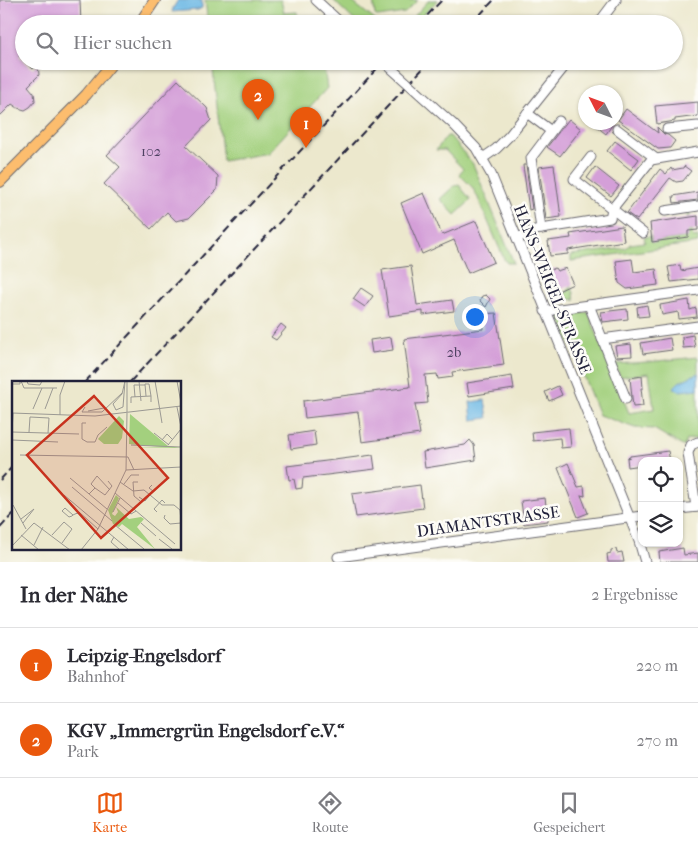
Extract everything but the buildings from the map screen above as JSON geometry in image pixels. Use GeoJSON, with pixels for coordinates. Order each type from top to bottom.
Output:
{"type":"FeatureCollection","features":[{"type":"Feature","properties":{"kind":"main road"},"geometry":{"type":"LineString","coordinates":[[146,15],[155,0]]}},
{"type":"Feature","properties":{"kind":"main road"},"geometry":{"type":"LineString","coordinates":[[0,182],[86,95],[107,70]]}},
{"type":"Feature","properties":{"kind":"street"},"geometry":{"type":"LineString","coordinates":[[316,0],[332,15]]}},
{"type":"Feature","properties":{"kind":"street"},"geometry":{"type":"LineString","coordinates":[[605,15],[616,0]]}},
{"type":"Feature","properties":{"kind":"street","name":"HANS-WEIGEL-STRASSE"},"geometry":{"type":"LineString","coordinates":[[393,70],[453,124],[483,158],[630,516],[640,541],[645,562]]}},
{"type":"Feature","properties":{"kind":"street"},"geometry":{"type":"LineString","coordinates":[[483,158],[496,150],[561,70]]}},
{"type":"Feature","properties":{"kind":"street"},"geometry":{"type":"LineString","coordinates":[[527,112],[551,131]]}},
{"type":"Feature","properties":{"kind":"street"},"geometry":{"type":"LineString","coordinates":[[541,229],[531,158],[559,121]]}},
{"type":"Feature","properties":{"kind":"street"},"geometry":{"type":"LineString","coordinates":[[667,129],[698,126]]}},
{"type":"Feature","properties":{"kind":"street"},"geometry":{"type":"LineString","coordinates":[[618,130],[655,158]]}},
{"type":"Feature","properties":{"kind":"street"},"geometry":{"type":"LineString","coordinates":[[516,238],[541,229],[610,218],[612,209],[648,162],[655,158],[698,152]]}},
{"type":"Feature","properties":{"kind":"street"},"geometry":{"type":"LineString","coordinates":[[591,157],[574,179],[643,233]]}},
{"type":"Feature","properties":{"kind":"street"},"geometry":{"type":"LineString","coordinates":[[665,211],[698,206]]}},
{"type":"Feature","properties":{"kind":"street"},"geometry":{"type":"LineString","coordinates":[[545,311],[698,290]]}},
{"type":"Feature","properties":{"kind":"street"},"geometry":{"type":"LineString","coordinates":[[588,305],[626,399]]}},
{"type":"Feature","properties":{"kind":"street"},"geometry":{"type":"LineString","coordinates":[[602,340],[698,326]]}},
{"type":"Feature","properties":{"kind":"street"},"geometry":{"type":"LineString","coordinates":[[683,509],[697,507],[688,454],[691,445],[698,442]]}},
{"type":"Feature","properties":{"kind":"street","name":"DIAMANTSTRASSE"},"geometry":{"type":"LineString","coordinates":[[338,557],[638,516]]}},
{"type":"Feature","properties":{"kind":"green space"},"geometry":{"type":"Polygon","coordinates":[[[205,0],[281,0],[284,13],[297,12],[298,15],[207,15],[205,0]]]}},
{"type":"Feature","properties":{"kind":"green space"},"geometry":{"type":"Polygon","coordinates":[[[333,0],[350,0],[369,15],[349,15],[333,0]]]}},
{"type":"Feature","properties":{"kind":"green space"},"geometry":{"type":"Polygon","coordinates":[[[373,0],[418,0],[405,13],[375,15],[373,0]]]}},
{"type":"Feature","properties":{"kind":"green space"},"geometry":{"type":"Polygon","coordinates":[[[429,0],[438,0],[424,15],[415,15],[429,0]]]}},
{"type":"Feature","properties":{"kind":"green space"},"geometry":{"type":"Polygon","coordinates":[[[213,70],[324,70],[327,88],[268,153],[223,161],[213,70]]]}},
{"type":"Feature","properties":{"kind":"green space"},"geometry":{"type":"Polygon","coordinates":[[[447,136],[450,136],[473,164],[514,263],[507,263],[504,259],[478,198],[472,187],[459,174],[463,169],[445,150],[436,150],[447,136]]]}},
{"type":"Feature","properties":{"kind":"green space"},"geometry":{"type":"Polygon","coordinates":[[[459,185],[471,200],[455,215],[440,199],[454,186],[459,185]]]}},
{"type":"Feature","properties":{"kind":"green space"},"geometry":{"type":"Polygon","coordinates":[[[689,211],[693,238],[698,237],[698,243],[571,261],[571,255],[626,248],[630,244],[645,242],[644,237],[651,236],[652,242],[688,237],[687,212],[689,211]]]}},
{"type":"Feature","properties":{"kind":"green space"},"geometry":{"type":"Polygon","coordinates":[[[571,286],[575,301],[572,299],[553,302],[551,299],[567,292],[571,286]]]}},
{"type":"Feature","properties":{"kind":"green space"},"geometry":{"type":"Polygon","coordinates":[[[588,312],[629,413],[654,409],[649,373],[620,377],[615,364],[698,357],[698,438],[686,440],[684,447],[654,429],[635,428],[599,415],[559,316],[588,312]]]}},
{"type":"Feature","properties":{"kind":"water"},"geometry":{"type":"Polygon","coordinates":[[[178,0],[202,0],[202,8],[172,12],[178,0]]]}},
{"type":"Feature","properties":{"kind":"water"},"geometry":{"type":"Polygon","coordinates":[[[698,373],[698,389],[680,391],[673,388],[679,382],[698,373]]]}},
{"type":"Feature","properties":{"kind":"water"},"geometry":{"type":"Polygon","coordinates":[[[485,400],[488,418],[472,420],[470,402],[485,400]]]}},
{"type":"Feature","properties":{"kind":"railway"},"geometry":{"type":"LineString","coordinates":[[428,15],[442,0]]}},
{"type":"Feature","properties":{"kind":"railway"},"geometry":{"type":"LineString","coordinates":[[480,15],[494,0]]}},
{"type":"Feature","properties":{"kind":"railway"},"geometry":{"type":"LineString","coordinates":[[86,381],[376,70]]}},
{"type":"Feature","properties":{"kind":"railway"},"geometry":{"type":"LineString","coordinates":[[131,381],[422,70]]}},
{"type":"Feature","properties":{"kind":"railway"},"geometry":{"type":"LineString","coordinates":[[0,480],[12,467]]}},
{"type":"Feature","properties":{"kind":"railway"},"geometry":{"type":"LineString","coordinates":[[0,528],[12,515]]}},
{"type":"Feature","properties":{"kind":"place","name":"KGV „Immergrün Engelsdorf e.V.“"},"geometry":{"type":"Point","coordinates":[258,120]}},
{"type":"Feature","properties":{"kind":"place","name":"Leipzig-Engelsdorf"},"geometry":{"type":"Point","coordinates":[306,148]}}]}
